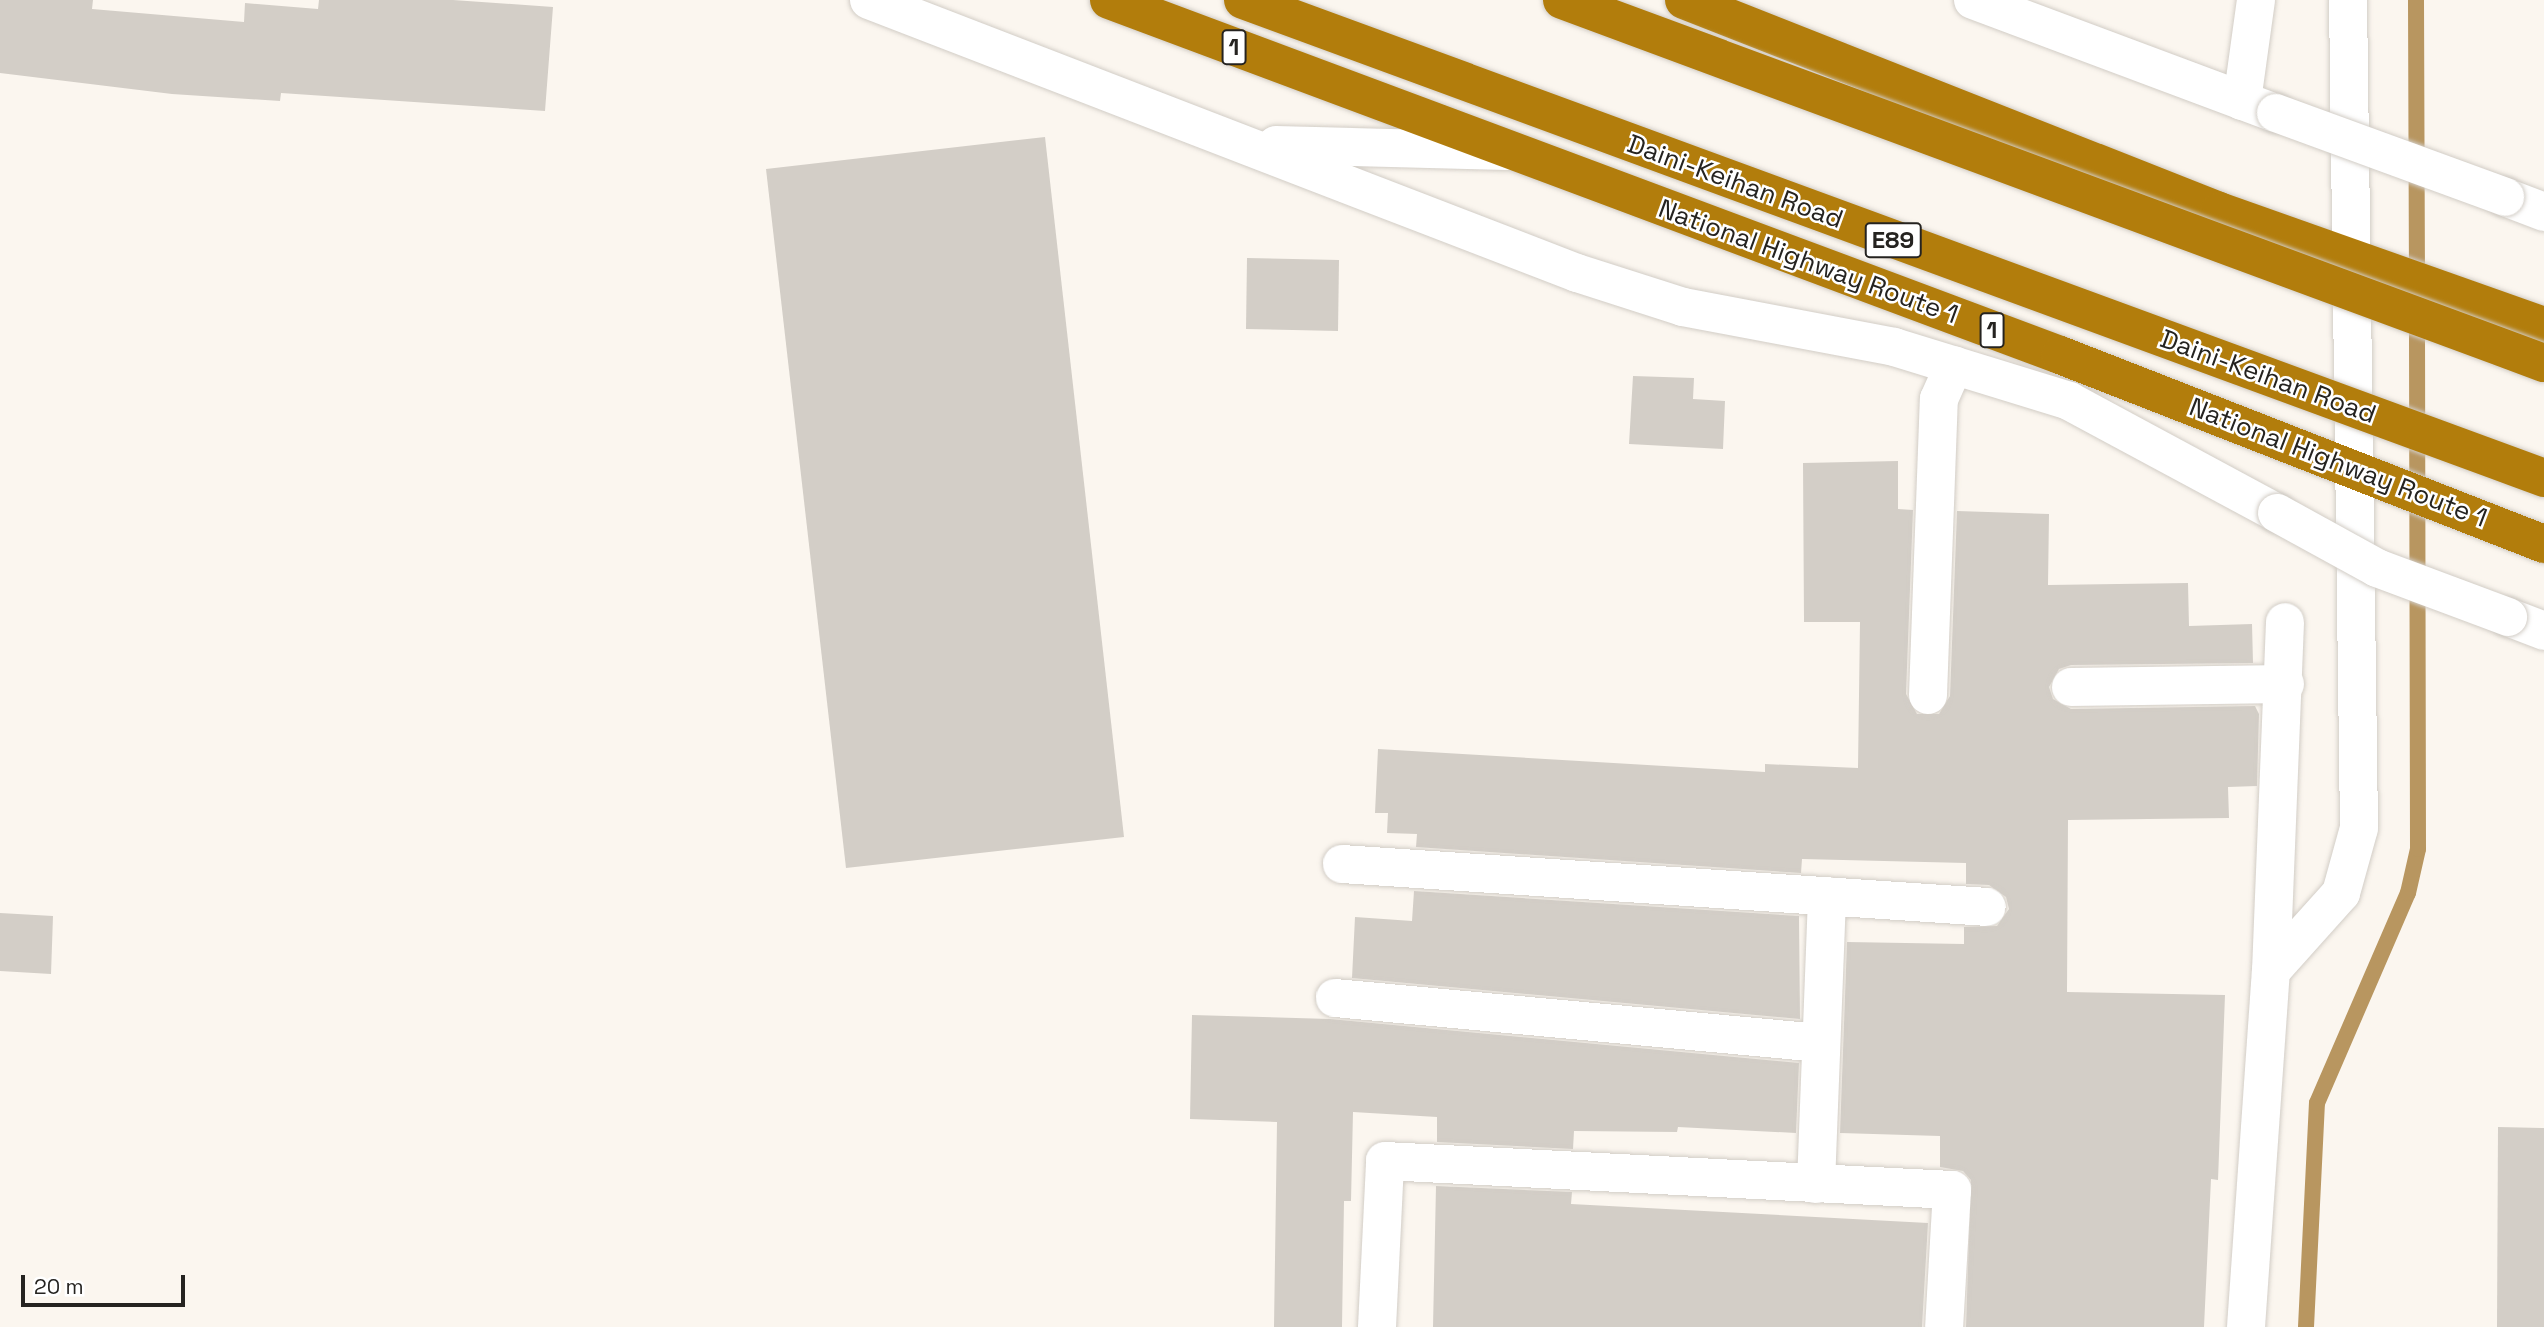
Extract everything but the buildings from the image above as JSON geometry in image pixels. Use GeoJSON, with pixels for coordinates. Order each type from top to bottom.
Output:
{"type":"FeatureCollection","features":[{"type":"Feature","properties":{"kind":"highway","name":"National Highway Route 1"},"geometry":{"type":"LineString","coordinates":[[1109,0],[2368,475],[2544,544]]}},
{"type":"Feature","properties":{"kind":"highway","name":"Daini-Keihan Road"},"geometry":{"type":"LineString","coordinates":[[1243,0],[2544,478]]}},
{"type":"Feature","properties":{"kind":"highway"},"geometry":{"type":"LineString","coordinates":[[1562,0],[2544,363]]}},
{"type":"Feature","properties":{"kind":"highway"},"geometry":{"type":"LineString","coordinates":[[1684,0],[2366,263],[2544,326]]}},
{"type":"Feature","properties":{"kind":"street"},"geometry":{"type":"LineString","coordinates":[[869,0],[1577,273],[1683,307],[1894,346],[2069,401],[2377,568],[2544,631]]}},
{"type":"Feature","properties":{"kind":"street"},"geometry":{"type":"LineString","coordinates":[[1973,0],[2544,212]]}},
{"type":"Feature","properties":{"kind":"street"},"geometry":{"type":"LineString","coordinates":[[2256,0],[2259,107]]}},
{"type":"Feature","properties":{"kind":"street"},"geometry":{"type":"LineString","coordinates":[[2272,971],[2341,893],[2359,828],[2368,475],[2366,263],[2348,0]]}},
{"type":"Feature","properties":{"kind":"street"},"geometry":{"type":"LineString","coordinates":[[1249,145],[1507,151]]}},
{"type":"Feature","properties":{"kind":"street"},"geometry":{"type":"LineString","coordinates":[[1928,695],[1939,399],[1954,365]]}},
{"type":"Feature","properties":{"kind":"street"},"geometry":{"type":"LineString","coordinates":[[2246,1327],[2272,971],[2285,684],[2285,622]]}},
{"type":"Feature","properties":{"kind":"street"},"geometry":{"type":"LineString","coordinates":[[2071,687],[2285,684]]}},
{"type":"Feature","properties":{"kind":"street"},"geometry":{"type":"LineString","coordinates":[[1342,864],[1987,907]]}},
{"type":"Feature","properties":{"kind":"street"},"geometry":{"type":"LineString","coordinates":[[1815,1184],[1827,896]]}},
{"type":"Feature","properties":{"kind":"street"},"geometry":{"type":"LineString","coordinates":[[1335,998],[1821,1043]]}},
{"type":"Feature","properties":{"kind":"street"},"geometry":{"type":"LineString","coordinates":[[1377,1327],[1385,1161],[1952,1190],[1944,1327]]}},
{"type":"Feature","properties":{"kind":"waterway"},"geometry":{"type":"LineString","coordinates":[[2416,0],[2417,281]]}},
{"type":"Feature","properties":{"kind":"waterway"},"geometry":{"type":"LineString","coordinates":[[2306,1327],[2317,1103],[2408,893],[2418,849],[2417,317]]}}]}
